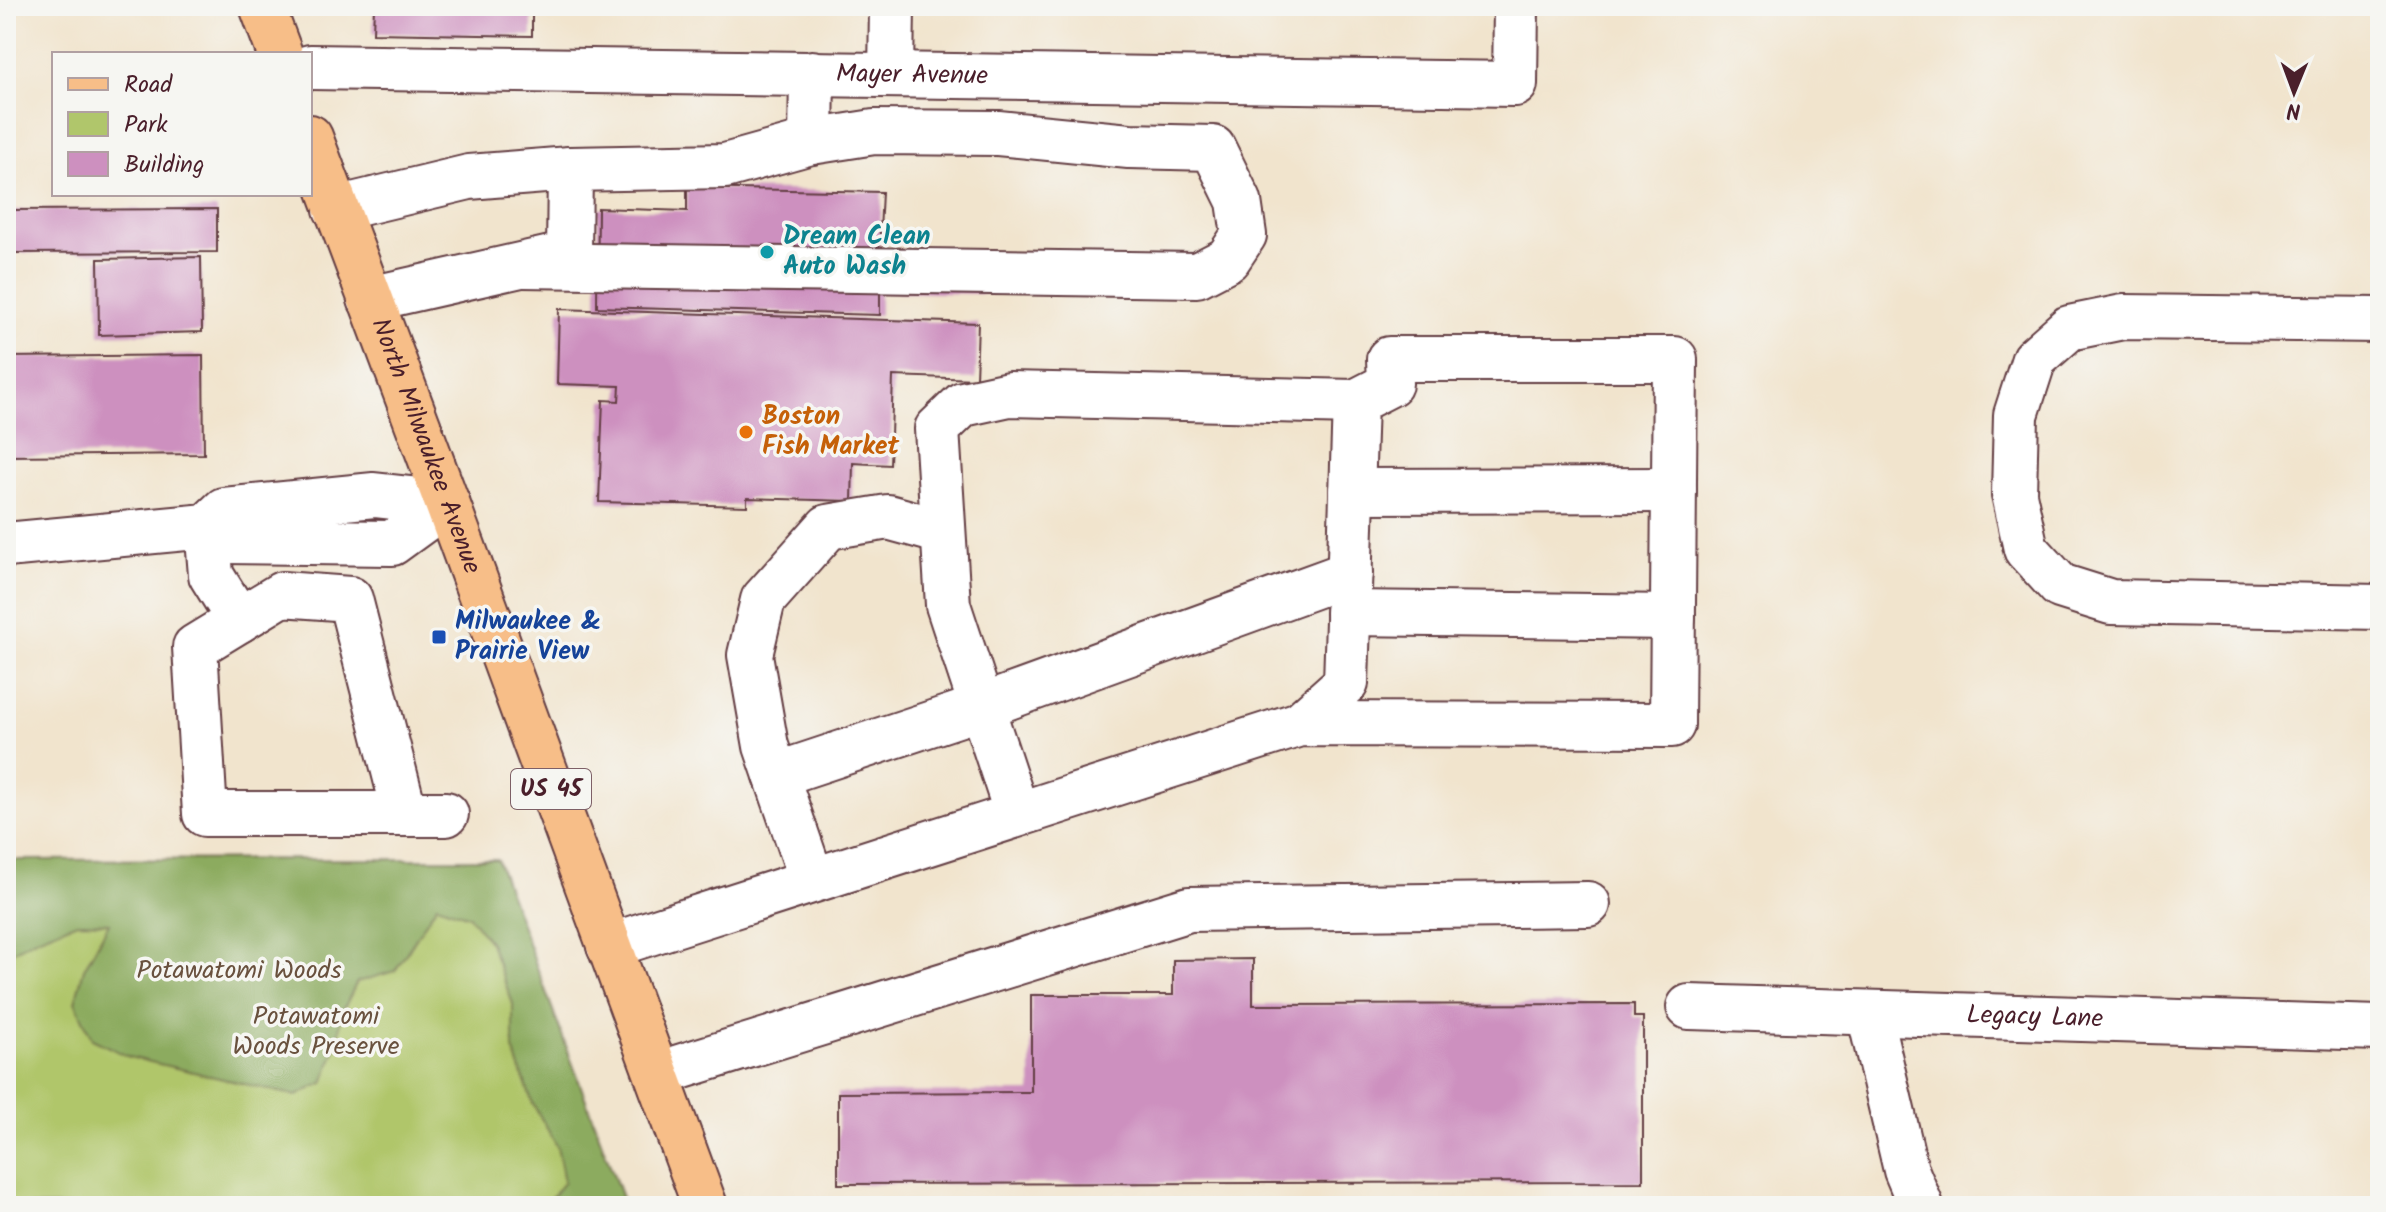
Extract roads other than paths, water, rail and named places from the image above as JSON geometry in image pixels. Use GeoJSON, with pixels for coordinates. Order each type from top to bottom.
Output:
{"type":"FeatureCollection","features":[{"type":"Feature","properties":{"kind":"main road"},"geometry":{"type":"LineString","coordinates":[[262,6],[279,52]]}},
{"type":"Feature","properties":{"kind":"main road","name":"North Milwaukee Avenue"},"geometry":{"type":"LineString","coordinates":[[312,143],[705,1206]]}},
{"type":"Feature","properties":{"kind":"street"},"geometry":{"type":"LineString","coordinates":[[891,75],[892,6]]}},
{"type":"Feature","properties":{"kind":"street","name":"Mayer Avenue"},"geometry":{"type":"LineString","coordinates":[[312,67],[1515,84],[1516,6]]}},
{"type":"Feature","properties":{"kind":"street"},"geometry":{"type":"LineString","coordinates":[[811,142],[812,73]]}},
{"type":"Feature","properties":{"kind":"street"},"geometry":{"type":"LineString","coordinates":[[336,209],[469,177],[570,169],[725,166],[811,142],[874,132],[998,133],[1129,146],[1213,148],[1239,201],[1244,235],[1228,259],[1197,275],[523,265]]}},
{"type":"Feature","properties":{"kind":"street"},"geometry":{"type":"LineString","coordinates":[[370,299],[569,254],[570,169]]}},
{"type":"Feature","properties":{"kind":"street"},"geometry":{"type":"LineString","coordinates":[[2380,320],[2123,317],[2069,328],[2034,359],[2016,415],[2014,494],[2026,549],[2060,586],[2111,602],[2380,607]]}},
{"type":"Feature","properties":{"kind":"street"},"geometry":{"type":"LineString","coordinates":[[609,946],[1300,724],[1672,725],[1675,359],[1389,359],[1390,384],[1355,402],[1009,394],[963,404],[937,429],[948,605],[1017,814]]}},
{"type":"Feature","properties":{"kind":"street"},"geometry":{"type":"LineString","coordinates":[[1300,724],[1346,683],[1355,402]]}},
{"type":"Feature","properties":{"kind":"street"},"geometry":{"type":"LineString","coordinates":[[1352,491],[1674,490]]}},
{"type":"Feature","properties":{"kind":"street"},"geometry":{"type":"LineString","coordinates":[[6,545],[207,526],[224,510],[374,495],[447,503]]}},
{"type":"Feature","properties":{"kind":"street"},"geometry":{"type":"LineString","coordinates":[[812,880],[766,746],[750,655],[763,600],[828,527],[888,517],[943,532]]}},
{"type":"Feature","properties":{"kind":"street"},"geometry":{"type":"LineString","coordinates":[[207,526],[211,575],[239,620]]}},
{"type":"Feature","properties":{"kind":"street"},"geometry":{"type":"LineString","coordinates":[[776,775],[981,707],[1349,593],[1673,617]]}},
{"type":"Feature","properties":{"kind":"street"},"geometry":{"type":"LineString","coordinates":[[282,594],[350,599],[425,814],[205,814],[195,647],[239,620],[282,594]]}},
{"type":"Feature","properties":{"kind":"street"},"geometry":{"type":"LineString","coordinates":[[657,1074],[1189,909],[1588,904]]}},
{"type":"Feature","properties":{"kind":"street","name":"Legacy Lane"},"geometry":{"type":"LineString","coordinates":[[1689,1007],[2380,1028]]}},
{"type":"Feature","properties":{"kind":"street"},"geometry":{"type":"LineString","coordinates":[[1869,1013],[1906,1170],[1921,1206]]}},
{"type":"Feature","properties":{"kind":"place","name":"Dream Clean Auto Wash"},"geometry":{"type":"Point","coordinates":[767,252]}},
{"type":"Feature","properties":{"kind":"place","name":"Boston Fish Market"},"geometry":{"type":"Point","coordinates":[746,432]}},
{"type":"Feature","properties":{"kind":"place","name":"Milwaukee & Prairie View"},"geometry":{"type":"Point","coordinates":[439,637]}},
{"type":"Feature","properties":{"kind":"park label","name":"Potawatomi Woods"},"geometry":{"type":"Point","coordinates":[239,971]}},
{"type":"Feature","properties":{"kind":"park label","name":"Potawatomi Woods Preserve"},"geometry":{"type":"Point","coordinates":[316,1032]}}]}
